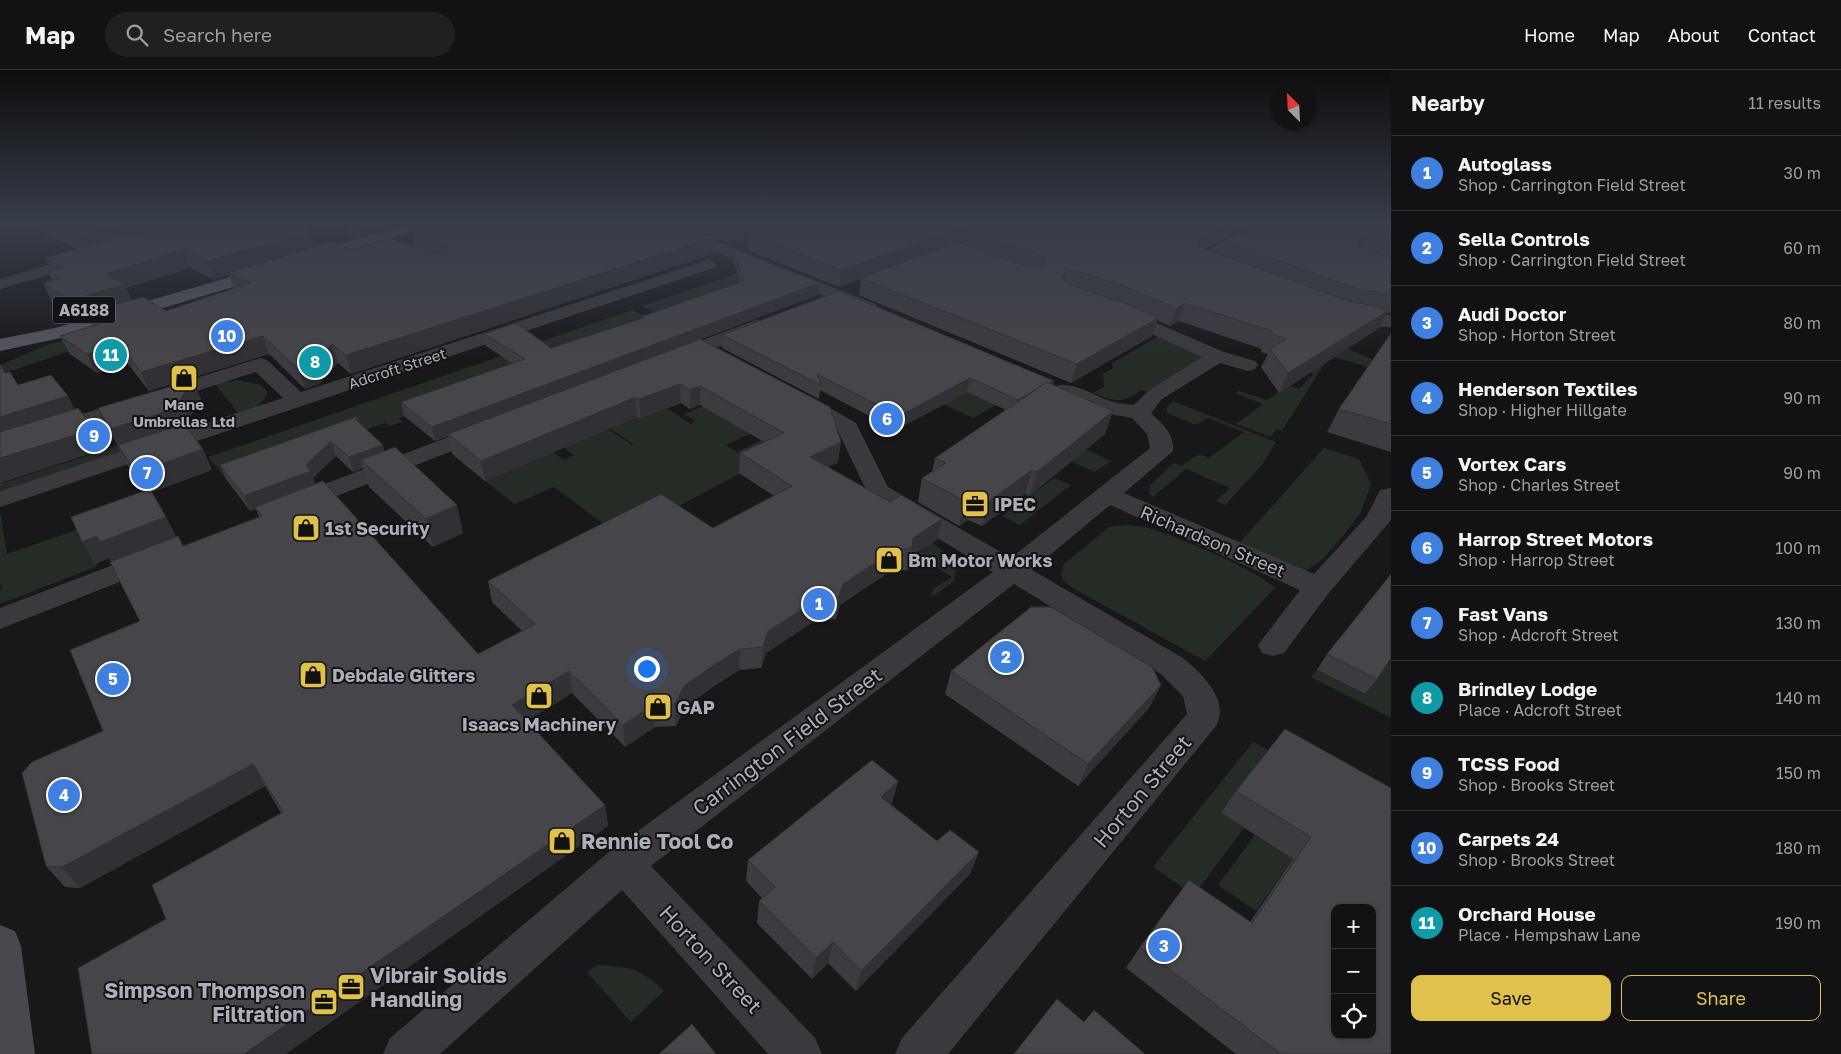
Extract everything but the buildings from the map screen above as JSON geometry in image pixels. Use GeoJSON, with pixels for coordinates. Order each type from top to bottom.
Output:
{"type":"FeatureCollection","features":[{"type":"Feature","properties":{"kind":"main road","name":"A6188"},"geometry":{"type":"LineString","coordinates":[[4,328],[258,268]]}},
{"type":"Feature","properties":{"kind":"main road","name":"A6188"},"geometry":{"type":"LineString","coordinates":[[0,345],[58,332],[263,268]]}},
{"type":"Feature","properties":{"kind":"main road"},"geometry":{"type":"LineString","coordinates":[[0,355],[58,332]]}},
{"type":"Feature","properties":{"kind":"street"},"geometry":{"type":"LineString","coordinates":[[0,284],[57,268]]}},
{"type":"Feature","properties":{"kind":"street","name":"Adcroft Street"},"geometry":{"type":"LineString","coordinates":[[0,499],[699,268]]}},
{"type":"Feature","properties":{"kind":"street"},"geometry":{"type":"LineString","coordinates":[[774,268],[888,316]]}},
{"type":"Feature","properties":{"kind":"street"},"geometry":{"type":"LineString","coordinates":[[1231,268],[1238,270]]}},
{"type":"Feature","properties":{"kind":"street"},"geometry":{"type":"LineString","coordinates":[[808,306],[866,284]]}},
{"type":"Feature","properties":{"kind":"street"},"geometry":{"type":"LineString","coordinates":[[1334,308],[1366,318],[1391,320]]}},
{"type":"Feature","properties":{"kind":"street"},"geometry":{"type":"LineString","coordinates":[[1107,309],[1140,327],[1217,356],[1248,365]]}},
{"type":"Feature","properties":{"kind":"street"},"geometry":{"type":"LineString","coordinates":[[655,365],[772,320]]}},
{"type":"Feature","properties":{"kind":"street"},"geometry":{"type":"LineString","coordinates":[[700,347],[721,358]]}},
{"type":"Feature","properties":{"kind":"street"},"geometry":{"type":"LineString","coordinates":[[1043,382],[1105,406],[1139,412],[1155,396],[1217,356]]}},
{"type":"Feature","properties":{"kind":"street"},"geometry":{"type":"LineString","coordinates":[[0,447],[260,364],[297,400]]}},
{"type":"Feature","properties":{"kind":"street","name":"Horton Street"},"geometry":{"type":"LineString","coordinates":[[782,390],[836,419],[848,428],[878,491],[1172,666],[1191,682],[1203,698],[1204,717],[918,1054]]}},
{"type":"Feature","properties":{"kind":"street","name":"Carrington Field Street"},"geometry":{"type":"LineString","coordinates":[[406,1054],[624,864],[1014,571],[1161,451],[1162,444],[1158,432],[1139,412]]}},
{"type":"Feature","properties":{"kind":"street"},"geometry":{"type":"LineString","coordinates":[[277,510],[501,424]]}},
{"type":"Feature","properties":{"kind":"street"},"geometry":{"type":"LineString","coordinates":[[1273,645],[1318,588],[1379,519],[1389,494]]}},
{"type":"Feature","properties":{"kind":"street","name":"Richardson Street"},"geometry":{"type":"LineString","coordinates":[[1107,495],[1234,549],[1318,588]]}},
{"type":"Feature","properties":{"kind":"street"},"geometry":{"type":"LineString","coordinates":[[0,619],[170,552]]}},
{"type":"Feature","properties":{"kind":"street","name":"Horton Street"},"geometry":{"type":"LineString","coordinates":[[624,864],[799,1054]]}},
{"type":"Feature","properties":{"kind":"street"},"geometry":{"type":"LineString","coordinates":[[0,946],[12,1054]]}},
{"type":"Feature","properties":{"kind":"shaded area"},"geometry":{"type":"Polygon","coordinates":[[[752,268],[782,281],[399,418],[403,422],[390,426],[385,423],[226,479],[208,457],[501,356],[508,360],[511,352],[633,310],[648,318],[658,314],[643,306],[752,268]]]}},
{"type":"Feature","properties":{"kind":"shaded area"},"geometry":{"type":"Polygon","coordinates":[[[179,308],[125,332],[14,370],[0,372],[0,365],[47,345],[179,308]]]}},
{"type":"Feature","properties":{"kind":"shaded area"},"geometry":{"type":"Polygon","coordinates":[[[1165,333],[1217,356],[1155,395],[1141,390],[1123,400],[1112,400],[1092,393],[1104,387],[1103,374],[1113,368],[1112,363],[1165,333]]]}},
{"type":"Feature","properties":{"kind":"shaded area"},"geometry":{"type":"Polygon","coordinates":[[[1338,345],[1391,367],[1391,374],[1334,357],[1338,350],[1338,345]]]}},
{"type":"Feature","properties":{"kind":"shaded area"},"geometry":{"type":"Polygon","coordinates":[[[1329,356],[1282,431],[1276,429],[1271,437],[1236,424],[1263,404],[1235,393],[1239,391],[1267,400],[1288,386],[1300,388],[1313,374],[1307,372],[1329,356]]]}},
{"type":"Feature","properties":{"kind":"shaded area"},"geometry":{"type":"Polygon","coordinates":[[[933,377],[996,405],[973,418],[941,403],[933,377]]]}},
{"type":"Feature","properties":{"kind":"shaded area"},"geometry":{"type":"Polygon","coordinates":[[[236,380],[259,384],[267,391],[266,397],[257,407],[239,414],[215,384],[236,380]]]}},
{"type":"Feature","properties":{"kind":"shaded area"},"geometry":{"type":"Polygon","coordinates":[[[715,401],[762,428],[726,445],[737,452],[765,438],[778,446],[750,468],[621,537],[554,487],[515,504],[485,481],[549,449],[564,460],[574,455],[559,444],[603,426],[632,445],[605,425],[619,419],[624,422],[659,403],[691,424],[695,421],[684,414],[715,401]]]}},
{"type":"Feature","properties":{"kind":"shaded area"},"geometry":{"type":"Polygon","coordinates":[[[1173,401],[1276,442],[1262,465],[1225,505],[1216,501],[1230,488],[1186,469],[1153,497],[1149,493],[1150,485],[1174,463],[1181,466],[1199,454],[1209,458],[1244,432],[1208,418],[1196,425],[1167,413],[1167,407],[1173,401]]]}},
{"type":"Feature","properties":{"kind":"shaded area"},"geometry":{"type":"Polygon","coordinates":[[[193,421],[197,428],[0,491],[0,476],[3,483],[193,421]]]}},
{"type":"Feature","properties":{"kind":"shaded area"},"geometry":{"type":"Polygon","coordinates":[[[1073,443],[1111,461],[1095,472],[1055,454],[1073,443]]]}},
{"type":"Feature","properties":{"kind":"shaded area"},"geometry":{"type":"Polygon","coordinates":[[[1324,448],[1359,459],[1371,484],[1361,512],[1322,560],[1296,577],[1234,549],[1324,448]]]}},
{"type":"Feature","properties":{"kind":"shaded area"},"geometry":{"type":"Polygon","coordinates":[[[1054,478],[1071,485],[1020,525],[1002,516],[1054,478]]]}},
{"type":"Feature","properties":{"kind":"shaded area"},"geometry":{"type":"Polygon","coordinates":[[[0,511],[7,554],[79,529],[98,566],[0,604],[0,590],[2,589],[0,583],[0,511]]]}},
{"type":"Feature","properties":{"kind":"shaded area"},"geometry":{"type":"Polygon","coordinates":[[[881,512],[923,536],[943,552],[956,569],[954,581],[933,596],[931,594],[933,589],[952,577],[924,559],[908,570],[908,559],[926,548],[881,512]]]}},
{"type":"Feature","properties":{"kind":"shaded area"},"geometry":{"type":"Polygon","coordinates":[[[1126,525],[1149,528],[1196,546],[1252,572],[1275,588],[1205,661],[1071,587],[1063,580],[1061,573],[1064,564],[1109,527],[1126,525]]]}},
{"type":"Feature","properties":{"kind":"shaded area"},"geometry":{"type":"Polygon","coordinates":[[[1391,654],[1391,718],[1311,677],[1317,670],[1365,694],[1391,654]]]}},
{"type":"Feature","properties":{"kind":"shaded area"},"geometry":{"type":"Polygon","coordinates":[[[1253,742],[1270,751],[1221,813],[1244,828],[1197,891],[1185,889],[1153,867],[1253,742]]]}},
{"type":"Feature","properties":{"kind":"shaded area"},"geometry":{"type":"Polygon","coordinates":[[[1255,835],[1293,859],[1256,911],[1218,885],[1255,835]]]}},
{"type":"Feature","properties":{"kind":"shaded area"},"geometry":{"type":"Polygon","coordinates":[[[597,965],[617,966],[634,970],[649,978],[664,991],[631,1022],[587,972],[597,965]]]}},
{"type":"Feature","properties":{"kind":"place","name":"Carpets 24"},"geometry":{"type":"Point","coordinates":[227,336]}},
{"type":"Feature","properties":{"kind":"place","name":"Orchard House"},"geometry":{"type":"Point","coordinates":[111,355]}},
{"type":"Feature","properties":{"kind":"place","name":"Brindley Lodge"},"geometry":{"type":"Point","coordinates":[315,362]}},
{"type":"Feature","properties":{"kind":"place","name":"Mane Umbrellas Ltd"},"geometry":{"type":"Point","coordinates":[184,378]}},
{"type":"Feature","properties":{"kind":"place","name":"Harrop Street Motors"},"geometry":{"type":"Point","coordinates":[887,419]}},
{"type":"Feature","properties":{"kind":"place","name":"TCSS Food"},"geometry":{"type":"Point","coordinates":[94,436]}},
{"type":"Feature","properties":{"kind":"place","name":"Fast Vans"},"geometry":{"type":"Point","coordinates":[147,473]}},
{"type":"Feature","properties":{"kind":"place","name":"IPEC"},"geometry":{"type":"Point","coordinates":[975,504]}},
{"type":"Feature","properties":{"kind":"place","name":"1st Security"},"geometry":{"type":"Point","coordinates":[306,528]}},
{"type":"Feature","properties":{"kind":"place","name":"Bm Motor Works"},"geometry":{"type":"Point","coordinates":[889,560]}},
{"type":"Feature","properties":{"kind":"place","name":"Autoglass"},"geometry":{"type":"Point","coordinates":[819,604]}},
{"type":"Feature","properties":{"kind":"place","name":"Sella Controls"},"geometry":{"type":"Point","coordinates":[1006,657]}},
{"type":"Feature","properties":{"kind":"place","name":"Debdale Glitters"},"geometry":{"type":"Point","coordinates":[313,675]}},
{"type":"Feature","properties":{"kind":"place","name":"Vortex Cars"},"geometry":{"type":"Point","coordinates":[113,679]}},
{"type":"Feature","properties":{"kind":"place","name":"Isaacs Machinery"},"geometry":{"type":"Point","coordinates":[539,696]}},
{"type":"Feature","properties":{"kind":"place","name":"GAP"},"geometry":{"type":"Point","coordinates":[658,707]}},
{"type":"Feature","properties":{"kind":"place","name":"Henderson Textiles"},"geometry":{"type":"Point","coordinates":[64,795]}},
{"type":"Feature","properties":{"kind":"place","name":"Rennie Tool Co"},"geometry":{"type":"Point","coordinates":[562,841]}},
{"type":"Feature","properties":{"kind":"place","name":"Audi Doctor"},"geometry":{"type":"Point","coordinates":[1164,946]}},
{"type":"Feature","properties":{"kind":"place","name":"Vibrair Solids Handling"},"geometry":{"type":"Point","coordinates":[351,987]}},
{"type":"Feature","properties":{"kind":"place","name":"Simpson Thompson Filtration"},"geometry":{"type":"Point","coordinates":[324,1002]}}]}
